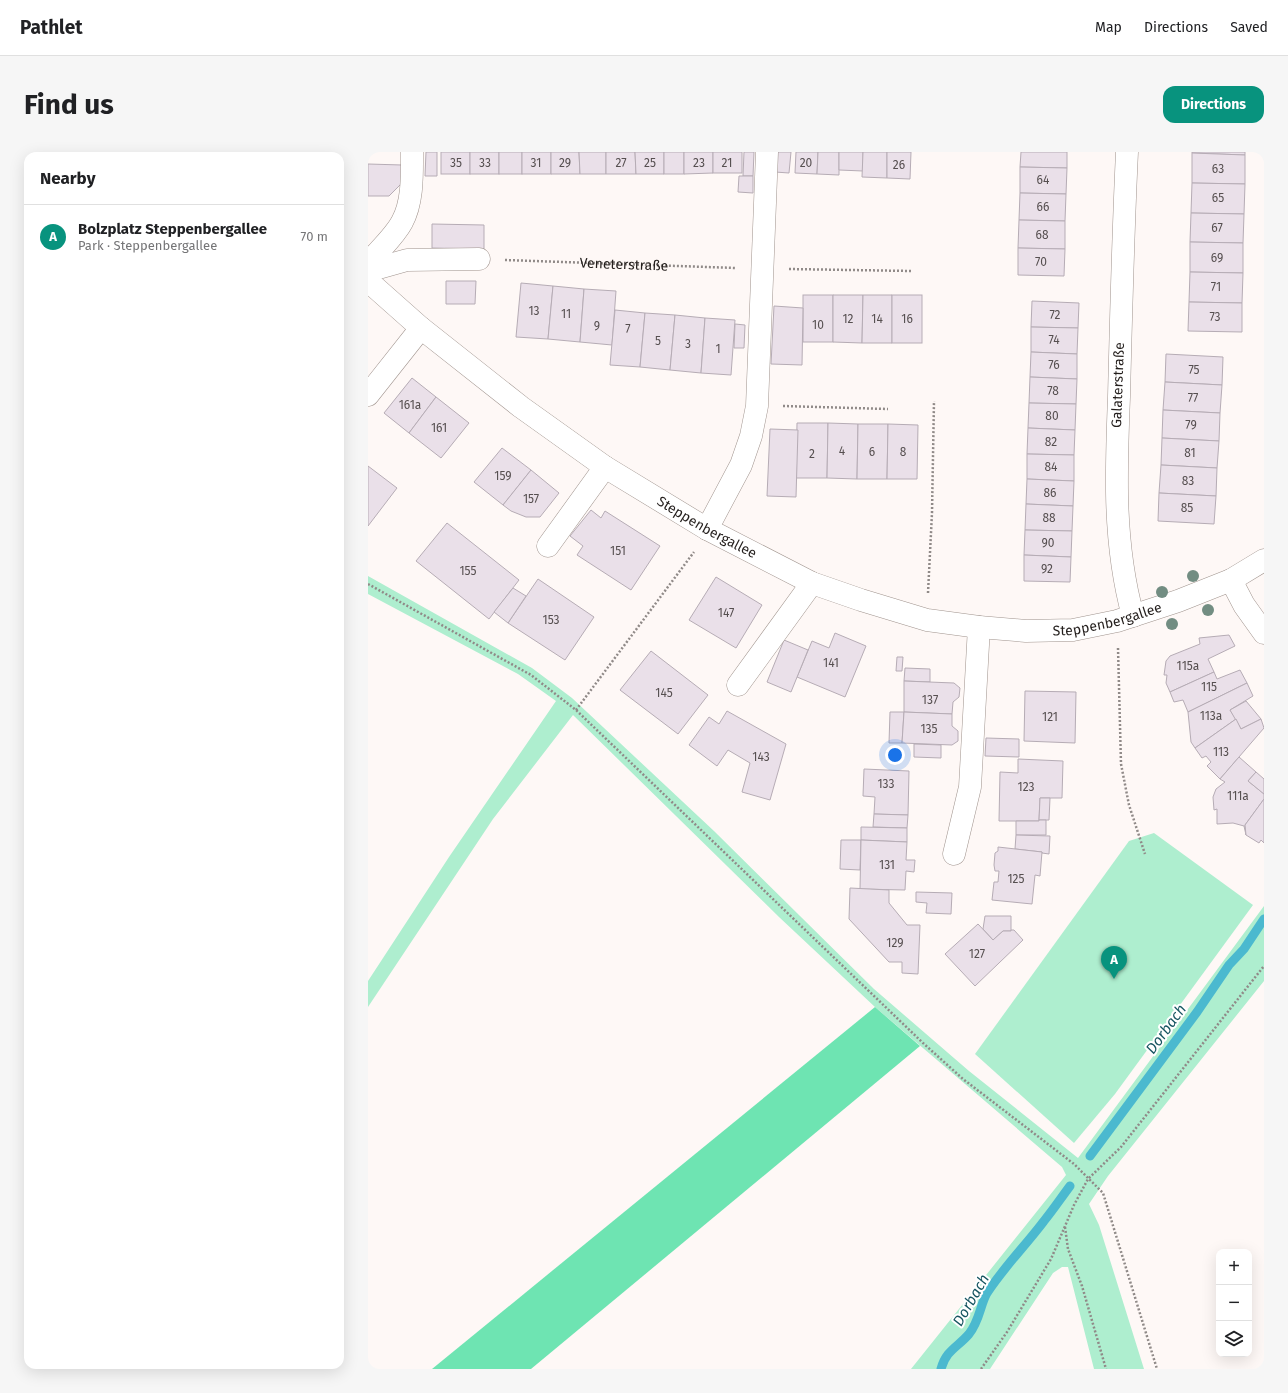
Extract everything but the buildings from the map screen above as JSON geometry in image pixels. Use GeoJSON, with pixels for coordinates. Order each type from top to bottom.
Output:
{"type":"FeatureCollection","features":[{"type":"Feature","properties":{"kind":"street"},"geometry":{"type":"LineString","coordinates":[[368,263],[402,222],[412,185],[412,152]]}},
{"type":"Feature","properties":{"kind":"street"},"geometry":{"type":"LineString","coordinates":[[707,529],[741,465],[751,436],[757,406],[761,269],[767,152]]}},
{"type":"Feature","properties":{"kind":"street","name":"Galaterstraße"},"geometry":{"type":"LineString","coordinates":[[1125,619],[1124,583],[1116,488],[1116,434],[1127,152]]}},
{"type":"Feature","properties":{"kind":"street"},"geometry":{"type":"LineString","coordinates":[[368,271],[407,260],[479,259]]}},
{"type":"Feature","properties":{"kind":"street","name":"Steppenbergallee"},"geometry":{"type":"LineString","coordinates":[[368,282],[421,328],[521,406],[605,467],[707,529],[812,583],[927,620],[979,627],[1026,631],[1073,630],[1125,619],[1178,601],[1230,580],[1264,560]]}},
{"type":"Feature","properties":{"kind":"street"},"geometry":{"type":"LineString","coordinates":[[368,394],[421,328]]}},
{"type":"Feature","properties":{"kind":"street"},"geometry":{"type":"LineString","coordinates":[[548,546],[605,467]]}},
{"type":"Feature","properties":{"kind":"street"},"geometry":{"type":"LineString","coordinates":[[1230,580],[1244,605],[1264,633]]}},
{"type":"Feature","properties":{"kind":"street"},"geometry":{"type":"LineString","coordinates":[[738,685],[812,583]]}},
{"type":"Feature","properties":{"kind":"street"},"geometry":{"type":"LineString","coordinates":[[954,854],[970,787],[979,627]]}},
{"type":"Feature","properties":{"kind":"path","name":"Veneterstraße"},"geometry":{"type":"LineString","coordinates":[[503,260],[761,269],[912,271]]}},
{"type":"Feature","properties":{"kind":"path"},"geometry":{"type":"LineString","coordinates":[[927,620],[932,513],[934,401]]}},
{"type":"Feature","properties":{"kind":"path"},"geometry":{"type":"LineString","coordinates":[[757,406],[888,410]]}},
{"type":"Feature","properties":{"kind":"path"},"geometry":{"type":"LineString","coordinates":[[576,710],[693,553],[707,529]]}},
{"type":"Feature","properties":{"kind":"path"},"geometry":{"type":"LineString","coordinates":[[368,584],[531,675],[576,710],[912,1033],[963,1079],[1074,1164],[1103,1193],[1157,1369]]}},
{"type":"Feature","properties":{"kind":"path"},"geometry":{"type":"LineString","coordinates":[[1125,619],[1121,764],[1129,805],[1146,854]]}},
{"type":"Feature","properties":{"kind":"path"},"geometry":{"type":"LineString","coordinates":[[982,1369],[1007,1332],[1051,1259],[1074,1205],[1088,1179],[1121,1147],[1264,966]]}},
{"type":"Feature","properties":{"kind":"path"},"geometry":{"type":"LineString","coordinates":[[1065,1226],[1068,1249],[1082,1286],[1106,1369]]}},
{"type":"Feature","properties":{"kind":"green space"},"geometry":{"type":"Polygon","coordinates":[[[368,576],[532,668],[572,698],[714,831],[874,989],[969,1071],[1078,1158],[1264,906],[1264,981],[1108,1176],[1089,1204],[1099,1225],[1144,1369],[1094,1369],[1068,1267],[1062,1267],[1053,1273],[990,1369],[911,1369],[1066,1175],[1062,1167],[875,1007],[779,917],[573,715],[493,819],[368,1007],[368,981],[449,857],[556,701],[518,674],[368,594],[368,576]]]}},
{"type":"Feature","properties":{"kind":"green space"},"geometry":{"type":"Polygon","coordinates":[[[1154,833],[1253,905],[1115,1094],[1074,1143],[975,1054],[1129,841],[1154,833]]]}},
{"type":"Feature","properties":{"kind":"green space"},"geometry":{"type":"Polygon","coordinates":[[[875,1007],[920,1046],[531,1369],[432,1369],[875,1007]]]}},
{"type":"Feature","properties":{"kind":"waterway","name":"Dorbach"},"geometry":{"type":"LineString","coordinates":[[1090,1156],[1197,1012],[1229,965],[1244,949],[1264,919]]}},
{"type":"Feature","properties":{"kind":"waterway","name":"Dorbach"},"geometry":{"type":"LineString","coordinates":[[941,1369],[949,1353],[973,1329],[987,1293],[994,1283],[1051,1213],[1070,1186]]}},
{"type":"Feature","properties":{"kind":"place","name":"Bolzplatz Steppenbergallee"},"geometry":{"type":"Point","coordinates":[1114,979]}}]}
